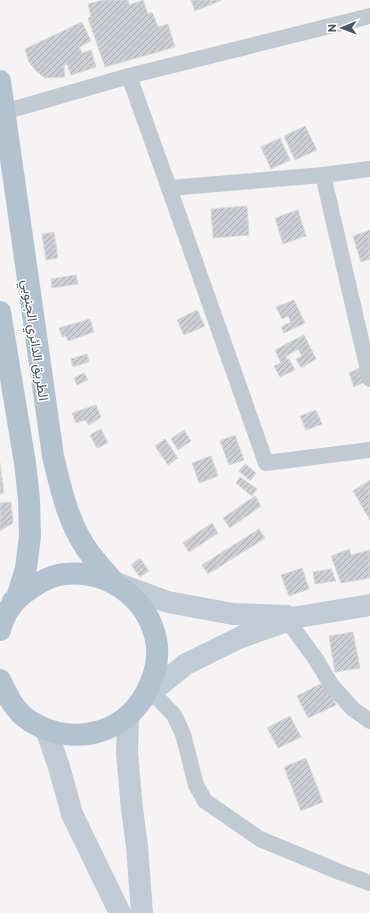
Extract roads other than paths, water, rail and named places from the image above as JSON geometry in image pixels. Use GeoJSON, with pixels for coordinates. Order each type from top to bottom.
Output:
{"type":"FeatureCollection","features":[{"type":"Feature","properties":{"kind":"main road","name":"الطريق الدائري الجنوبي"},"geometry":{"type":"LineString","coordinates":[[0,81],[53,456],[62,493],[74,527],[90,554],[115,583]]}},
{"type":"Feature","properties":{"kind":"main road"},"geometry":{"type":"LineString","coordinates":[[0,312],[25,463],[29,500],[30,536],[26,568],[17,598],[2,621],[0,630]]}},
{"type":"Feature","properties":{"kind":"main road"},"geometry":{"type":"LineString","coordinates":[[0,612],[38,582],[64,574],[90,574],[115,583],[136,599],[150,621],[157,646],[155,672],[148,694],[128,717],[105,730],[79,736],[53,732],[0,707]]}},
{"type":"Feature","properties":{"kind":"main road"},"geometry":{"type":"LineString","coordinates":[[0,680],[10,701],[37,725]]}},
{"type":"Feature","properties":{"kind":"street"},"geometry":{"type":"LineString","coordinates":[[4,112],[129,76],[370,16]]}},
{"type":"Feature","properties":{"kind":"street"},"geometry":{"type":"LineString","coordinates":[[129,76],[266,463],[370,450]]}},
{"type":"Feature","properties":{"kind":"street"},"geometry":{"type":"LineString","coordinates":[[169,188],[323,175],[370,169]]}},
{"type":"Feature","properties":{"kind":"street"},"geometry":{"type":"LineString","coordinates":[[323,175],[370,379]]}},
{"type":"Feature","properties":{"kind":"street"},"geometry":{"type":"LineString","coordinates":[[115,583],[175,604],[233,614],[293,619]]}},
{"type":"Feature","properties":{"kind":"street"},"geometry":{"type":"LineString","coordinates":[[370,605],[293,619],[241,637],[186,664],[148,694],[174,715],[183,734],[196,784],[205,801],[260,839],[370,883]]}},
{"type":"Feature","properties":{"kind":"street"},"geometry":{"type":"LineString","coordinates":[[293,619],[332,686],[353,709],[370,721]]}},
{"type":"Feature","properties":{"kind":"street"},"geometry":{"type":"LineString","coordinates":[[128,717],[127,753],[137,846],[142,913]]}},
{"type":"Feature","properties":{"kind":"street"},"geometry":{"type":"LineString","coordinates":[[37,725],[59,767],[72,814],[120,913]]}}]}
